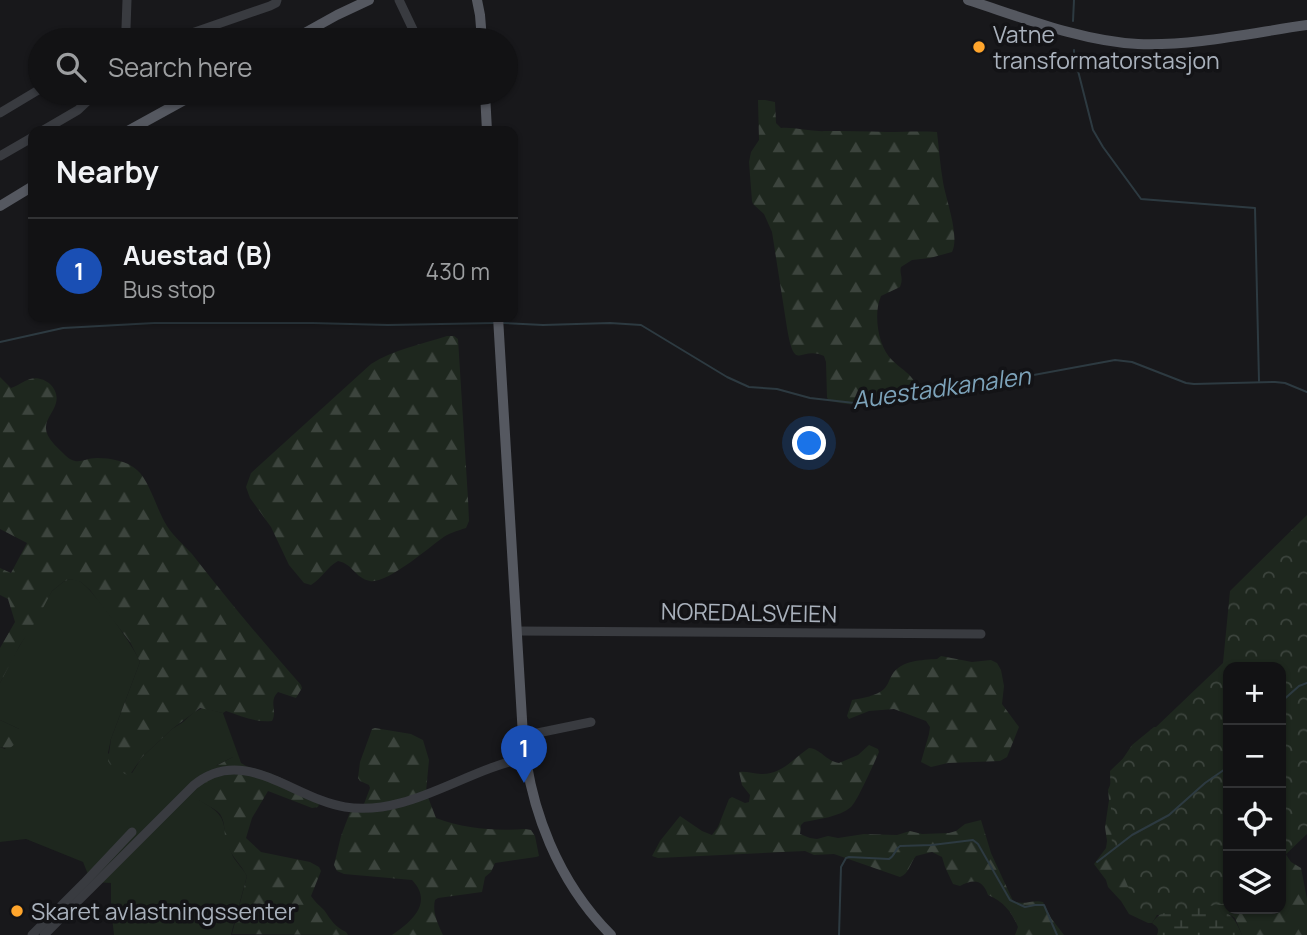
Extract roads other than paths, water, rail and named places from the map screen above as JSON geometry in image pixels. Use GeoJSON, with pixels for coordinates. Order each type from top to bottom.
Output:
{"type":"FeatureCollection","features":[{"type":"Feature","properties":{"kind":"main road"},"geometry":{"type":"LineString","coordinates":[[314,28],[369,0]]}},
{"type":"Feature","properties":{"kind":"main road"},"geometry":{"type":"LineString","coordinates":[[477,0],[481,28]]}},
{"type":"Feature","properties":{"kind":"main road"},"geometry":{"type":"LineString","coordinates":[[480,15],[482,0]]}},
{"type":"Feature","properties":{"kind":"main road"},"geometry":{"type":"LineString","coordinates":[[968,0],[1088,36],[1137,44],[1180,43],[1307,25]]}},
{"type":"Feature","properties":{"kind":"main road"},"geometry":{"type":"LineString","coordinates":[[137,126],[175,105]]}},
{"type":"Feature","properties":{"kind":"main road"},"geometry":{"type":"LineString","coordinates":[[486,105],[487,126]]}},
{"type":"Feature","properties":{"kind":"main road"},"geometry":{"type":"LineString","coordinates":[[0,206],[28,189]]}},
{"type":"Feature","properties":{"kind":"main road"},"geometry":{"type":"LineString","coordinates":[[498,322],[526,758],[536,805],[553,851],[577,893],[611,935]]}},
{"type":"Feature","properties":{"kind":"street"},"geometry":{"type":"LineString","coordinates":[[126,28],[127,0]]}},
{"type":"Feature","properties":{"kind":"street"},"geometry":{"type":"LineString","coordinates":[[207,28],[262,9],[277,0]]}},
{"type":"Feature","properties":{"kind":"street"},"geometry":{"type":"LineString","coordinates":[[400,3],[412,28]]}},
{"type":"Feature","properties":{"kind":"street"},"geometry":{"type":"LineString","coordinates":[[0,113],[28,96]]}},
{"type":"Feature","properties":{"kind":"street"},"geometry":{"type":"LineString","coordinates":[[51,126],[83,105]]}},
{"type":"Feature","properties":{"kind":"street"},"geometry":{"type":"LineString","coordinates":[[0,156],[28,139]]}},
{"type":"Feature","properties":{"kind":"street","name":"NOREDALSVEIEN"},"geometry":{"type":"LineString","coordinates":[[517,631],[981,634]]}},
{"type":"Feature","properties":{"kind":"street"},"geometry":{"type":"LineString","coordinates":[[523,736],[592,722]]}},
{"type":"Feature","properties":{"kind":"street"},"geometry":{"type":"LineString","coordinates":[[44,935],[194,785],[213,774],[235,770],[254,772],[321,801],[366,809],[411,800],[496,765],[526,758]]}},
{"type":"Feature","properties":{"kind":"street"},"geometry":{"type":"LineString","coordinates":[[32,935],[132,832]]}},
{"type":"Feature","properties":{"kind":"waterway"},"geometry":{"type":"LineString","coordinates":[[1073,21],[1074,0]]}},
{"type":"Feature","properties":{"kind":"waterway"},"geometry":{"type":"LineString","coordinates":[[1074,50],[1093,130],[1141,199],[1255,208],[1259,381]]}},
{"type":"Feature","properties":{"kind":"waterway","name":"Auestadkanalen"},"geometry":{"type":"LineString","coordinates":[[0,342],[63,328],[154,323],[494,323]]}},
{"type":"Feature","properties":{"kind":"waterway","name":"Auestadkanalen"},"geometry":{"type":"LineString","coordinates":[[503,323],[641,325],[727,377],[749,387],[777,389],[810,398],[863,404],[1115,360],[1132,362],[1186,383],[1275,382],[1307,392]]}},
{"type":"Feature","properties":{"kind":"waterway"},"geometry":{"type":"LineString","coordinates":[[1286,698],[1307,683]]}},
{"type":"Feature","properties":{"kind":"waterway"},"geometry":{"type":"LineString","coordinates":[[1097,862],[1132,835],[1169,815],[1223,770]]}},
{"type":"Feature","properties":{"kind":"waterway"},"geometry":{"type":"LineString","coordinates":[[839,935],[841,867],[846,858],[889,859],[900,846],[973,840],[978,844],[1010,900],[1025,907],[1044,905],[1057,935]]}},
{"type":"Feature","properties":{"kind":"place","name":"Vatne transformatorstasjon"},"geometry":{"type":"Point","coordinates":[979,47]}},
{"type":"Feature","properties":{"kind":"place","name":"Auestad (B)"},"geometry":{"type":"Point","coordinates":[524,783]}},
{"type":"Feature","properties":{"kind":"place","name":"Skaret avlastningssenter"},"geometry":{"type":"Point","coordinates":[17,911]}}]}
